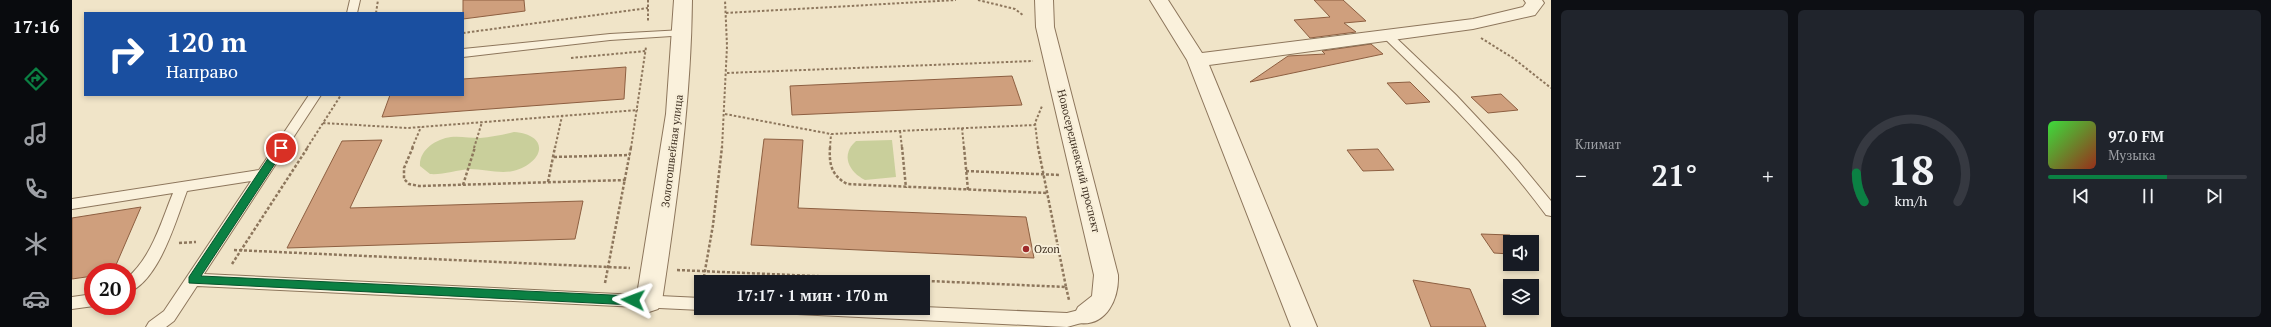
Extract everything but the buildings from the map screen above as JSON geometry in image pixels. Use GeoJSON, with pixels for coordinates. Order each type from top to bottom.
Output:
{"type":"FeatureCollection","features":[{"type":"Feature","properties":{"kind":"street","name":"Золотошвейная улица"},"geometry":{"type":"LineString","coordinates":[[649,301],[676,134],[683,33],[683,0]]}},
{"type":"Feature","properties":{"kind":"street","name":"Новосередневский проспект"},"geometry":{"type":"LineString","coordinates":[[1044,0],[1045,27],[1106,275],[1107,292],[1100,305],[1087,315]]}},
{"type":"Feature","properties":{"kind":"street"},"geometry":{"type":"LineString","coordinates":[[1159,0],[1197,60],[1304,327]]}},
{"type":"Feature","properties":{"kind":"street"},"geometry":{"type":"LineString","coordinates":[[1197,60],[1461,25],[1503,18],[1529,11],[1540,1]]}},
{"type":"Feature","properties":{"kind":"lane"},"geometry":{"type":"LineString","coordinates":[[352,12],[355,0]]}},
{"type":"Feature","properties":{"kind":"lane"},"geometry":{"type":"LineString","coordinates":[[464,53],[683,33]]}},
{"type":"Feature","properties":{"kind":"lane"},"geometry":{"type":"LineString","coordinates":[[1387,35],[1444,89],[1496,144],[1535,188],[1551,211]]}},
{"type":"Feature","properties":{"kind":"lane"},"geometry":{"type":"LineString","coordinates":[[154,327],[169,316],[314,96]]}},
{"type":"Feature","properties":{"kind":"lane"},"geometry":{"type":"LineString","coordinates":[[72,204],[263,174]]}},
{"type":"Feature","properties":{"kind":"lane"},"geometry":{"type":"LineString","coordinates":[[136,280],[150,265],[182,187]]}},
{"type":"Feature","properties":{"kind":"lane"},"geometry":{"type":"LineString","coordinates":[[193,280],[694,304]]}},
{"type":"Feature","properties":{"kind":"lane"},"geometry":{"type":"LineString","coordinates":[[72,303],[84,301]]}},
{"type":"Feature","properties":{"kind":"lane"},"geometry":{"type":"LineString","coordinates":[[930,314],[1067,320],[1087,315]]}},
{"type":"Feature","properties":{"kind":"path"},"geometry":{"type":"LineString","coordinates":[[376,12],[378,0]]}},
{"type":"Feature","properties":{"kind":"path"},"geometry":{"type":"LineString","coordinates":[[601,299],[626,180],[638,110],[648,35],[648,0]]}},
{"type":"Feature","properties":{"kind":"path"},"geometry":{"type":"LineString","coordinates":[[704,275],[720,180],[725,114],[727,73],[725,0]]}},
{"type":"Feature","properties":{"kind":"path"},"geometry":{"type":"LineString","coordinates":[[726,13],[956,0]]}},
{"type":"Feature","properties":{"kind":"path"},"geometry":{"type":"LineString","coordinates":[[978,0],[1020,11],[1024,15],[1026,21]]}},
{"type":"Feature","properties":{"kind":"path"},"geometry":{"type":"LineString","coordinates":[[464,33],[648,8]]}},
{"type":"Feature","properties":{"kind":"path"},"geometry":{"type":"LineString","coordinates":[[1461,25],[1513,58],[1551,88]]}},
{"type":"Feature","properties":{"kind":"path"},"geometry":{"type":"LineString","coordinates":[[1033,54],[1036,68]]}},
{"type":"Feature","properties":{"kind":"path"},"geometry":{"type":"LineString","coordinates":[[727,73],[1034,60]]}},
{"type":"Feature","properties":{"kind":"path"},"geometry":{"type":"LineString","coordinates":[[221,281],[340,96]]}},
{"type":"Feature","properties":{"kind":"path"},"geometry":{"type":"LineString","coordinates":[[213,249],[1066,287],[1035,132],[1035,125],[1043,103]]}},
{"type":"Feature","properties":{"kind":"path"},"geometry":{"type":"LineString","coordinates":[[323,123],[382,128],[421,127],[638,110]]}},
{"type":"Feature","properties":{"kind":"path"},"geometry":{"type":"LineString","coordinates":[[725,114],[832,134],[1035,125]]}},
{"type":"Feature","properties":{"kind":"path"},"geometry":{"type":"LineString","coordinates":[[548,182],[562,116]]}},
{"type":"Feature","properties":{"kind":"path"},"geometry":{"type":"LineString","coordinates":[[463,185],[482,122]]}},
{"type":"Feature","properties":{"kind":"path"},"geometry":{"type":"LineString","coordinates":[[421,127],[404,168],[404,179],[409,184],[419,186],[626,180]]}},
{"type":"Feature","properties":{"kind":"path"},"geometry":{"type":"LineString","coordinates":[[962,128],[968,190]]}},
{"type":"Feature","properties":{"kind":"path"},"geometry":{"type":"LineString","coordinates":[[900,131],[906,188]]}},
{"type":"Feature","properties":{"kind":"path"},"geometry":{"type":"LineString","coordinates":[[832,134],[830,170],[840,181],[856,186],[1047,193]]}},
{"type":"Feature","properties":{"kind":"path"},"geometry":{"type":"LineString","coordinates":[[554,157],[630,155]]}},
{"type":"Feature","properties":{"kind":"path"},"geometry":{"type":"LineString","coordinates":[[966,171],[1082,176]]}},
{"type":"Feature","properties":{"kind":"green space"},"geometry":{"type":"Polygon","coordinates":[[[514,132],[526,134],[534,138],[538,144],[539,150],[537,156],[531,162],[513,171],[502,172],[470,169],[440,174],[430,174],[420,166],[420,160],[425,150],[434,143],[445,138],[484,138],[514,132]]]}},
{"type":"Feature","properties":{"kind":"green space"},"geometry":{"type":"Polygon","coordinates":[[[892,140],[896,177],[865,180],[859,177],[848,163],[848,152],[856,141],[892,140]]]}},
{"type":"Feature","properties":{"kind":"place","name":"Ozon"},"geometry":{"type":"Point","coordinates":[1026,249]}},
{"type":"Feature","properties":{"kind":"route"},"geometry":{"type":"LineString","coordinates":[[281,148],[193,280],[633,300]]}}]}
